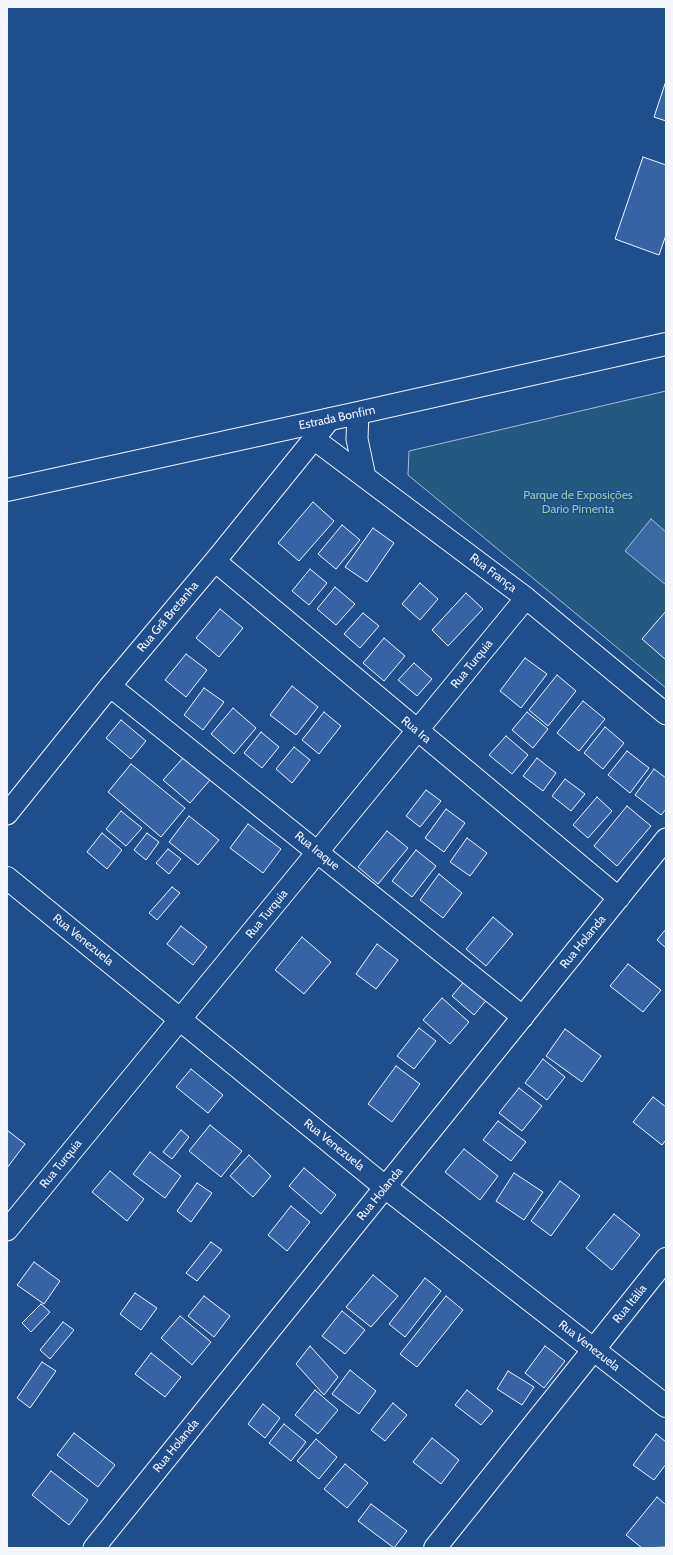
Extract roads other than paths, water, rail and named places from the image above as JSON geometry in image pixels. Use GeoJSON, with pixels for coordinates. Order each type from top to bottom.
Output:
{"type":"FeatureCollection","features":[{"type":"Feature","properties":{"kind":"street","name":"Estrada Bonfim"},"geometry":{"type":"LineString","coordinates":[[7,490],[330,420],[666,344]]}},
{"type":"Feature","properties":{"kind":"street"},"geometry":{"type":"LineString","coordinates":[[358,413],[357,439],[365,477]]}},
{"type":"Feature","properties":{"kind":"street","name":"Rua Grã Bretanha"},"geometry":{"type":"LineString","coordinates":[[7,814],[110,686],[216,561],[330,420]]}},
{"type":"Feature","properties":{"kind":"street","name":"Rua França"},"geometry":{"type":"LineString","coordinates":[[314,439],[526,598],[666,714]]}},
{"type":"Feature","properties":{"kind":"street","name":"Rua Ira"},"geometry":{"type":"LineString","coordinates":[[216,561],[417,731],[619,898]]}},
{"type":"Feature","properties":{"kind":"street","name":"Rua Turquia"},"geometry":{"type":"LineString","coordinates":[[7,1230],[526,598]]}},
{"type":"Feature","properties":{"kind":"street","name":"Rua Iraque"},"geometry":{"type":"LineString","coordinates":[[110,686],[523,1017]]}},
{"type":"Feature","properties":{"kind":"street","name":"Rua Holanda"},"geometry":{"type":"LineString","coordinates":[[94,1548],[666,839]]}},
{"type":"Feature","properties":{"kind":"street","name":"Rua Venezuela"},"geometry":{"type":"LineString","coordinates":[[7,878],[385,1187],[666,1406]]}},
{"type":"Feature","properties":{"kind":"street","name":"Rua Itália"},"geometry":{"type":"LineString","coordinates":[[435,1548],[666,1259]]}},
{"type":"Feature","properties":{"kind":"park label","name":"Parque de Exposições Dario Pimenta"},"geometry":{"type":"Point","coordinates":[578,502]}}]}
